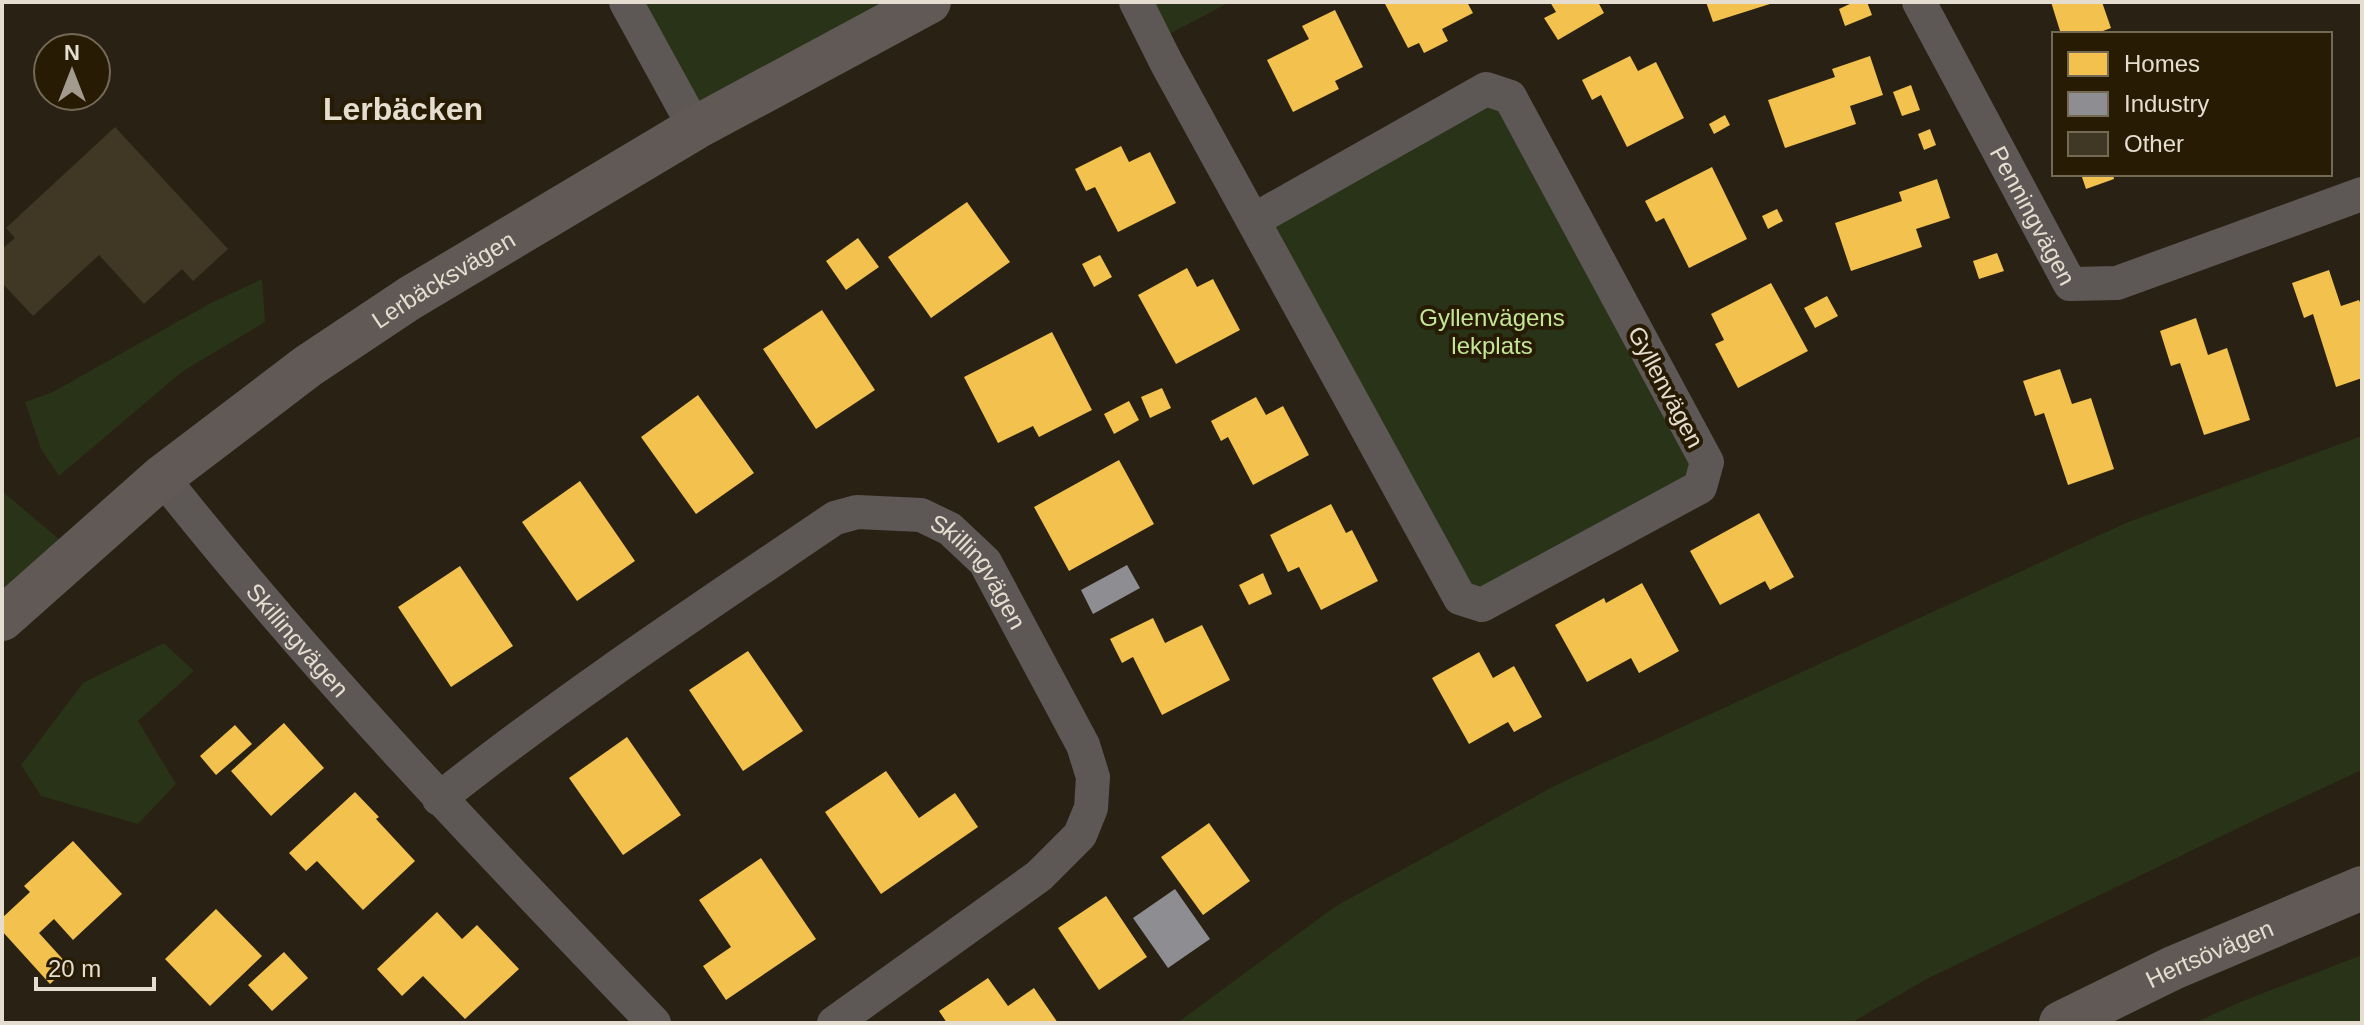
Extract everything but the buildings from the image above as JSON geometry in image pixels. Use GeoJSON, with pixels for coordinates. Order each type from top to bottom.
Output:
{"type":"FeatureCollection","features":[{"type":"Feature","properties":{"kind":"street"},"geometry":{"type":"LineString","coordinates":[[626,2],[695,128]]}},
{"type":"Feature","properties":{"kind":"street","name":"Lerbäcksvägen"},"geometry":{"type":"LineString","coordinates":[[2,619],[162,477],[308,366],[410,298],[695,128],[929,2]]}},
{"type":"Feature","properties":{"kind":"street","name":"Gyllenvägen"},"geometry":{"type":"LineString","coordinates":[[1136,2],[1166,62],[1460,598],[1482,605],[1700,487],[1707,462],[1510,97],[1486,89],[1254,220]]}},
{"type":"Feature","properties":{"kind":"street","name":"Penningvägen"},"geometry":{"type":"LineString","coordinates":[[1919,2],[2070,284],[2117,283],[2362,194]]}},
{"type":"Feature","properties":{"kind":"street","name":"Skillingvägen"},"geometry":{"type":"LineString","coordinates":[[162,477],[232,565],[439,799],[654,1023]]}},
{"type":"Feature","properties":{"kind":"street","name":"Skillingvägen"},"geometry":{"type":"LineString","coordinates":[[439,799],[661,636],[835,518],[857,512],[921,515],[950,529],[985,562],[1083,745],[1093,777],[1091,808],[1080,835],[1039,876],[834,1023]]}},
{"type":"Feature","properties":{"kind":"street","name":"Hertsövägen"},"geometry":{"type":"LineString","coordinates":[[2061,1023],[2173,968],[2362,888]]}},
{"type":"Feature","properties":{"kind":"green space"},"geometry":{"type":"Polygon","coordinates":[[[624,2],[931,2],[695,128],[624,2]]]}},
{"type":"Feature","properties":{"kind":"green space"},"geometry":{"type":"Polygon","coordinates":[[[1139,2],[1230,2],[1158,40],[1139,2]]]}},
{"type":"Feature","properties":{"kind":"green space","name":"Gyllenvägens lekplats"},"geometry":{"type":"Polygon","coordinates":[[[1488,89],[1702,485],[1483,604],[1257,216],[1488,89]]]}},
{"type":"Feature","properties":{"kind":"green space"},"geometry":{"type":"Polygon","coordinates":[[[262,279],[265,322],[183,371],[59,476],[41,449],[25,402],[51,393],[209,304],[262,279]]]}},
{"type":"Feature","properties":{"kind":"green space"},"geometry":{"type":"Polygon","coordinates":[[[2362,436],[2362,770],[1925,980],[1851,1023],[1177,1023],[1336,906],[1558,784],[2128,522],[2362,436]]]}},
{"type":"Feature","properties":{"kind":"green space"},"geometry":{"type":"Polygon","coordinates":[[[2,491],[66,545],[2,612],[2,491]]]}},
{"type":"Feature","properties":{"kind":"green space"},"geometry":{"type":"Polygon","coordinates":[[[164,643],[194,671],[138,721],[176,784],[138,824],[41,796],[21,765],[83,683],[164,643]]]}},
{"type":"Feature","properties":{"kind":"green space"},"geometry":{"type":"Polygon","coordinates":[[[2362,955],[2362,1023],[2195,1023],[2235,1004],[2362,955]]]}},
{"type":"Feature","properties":{"kind":"district","name":"Lerbäcken"},"geometry":{"type":"Point","coordinates":[403,109]}}]}
